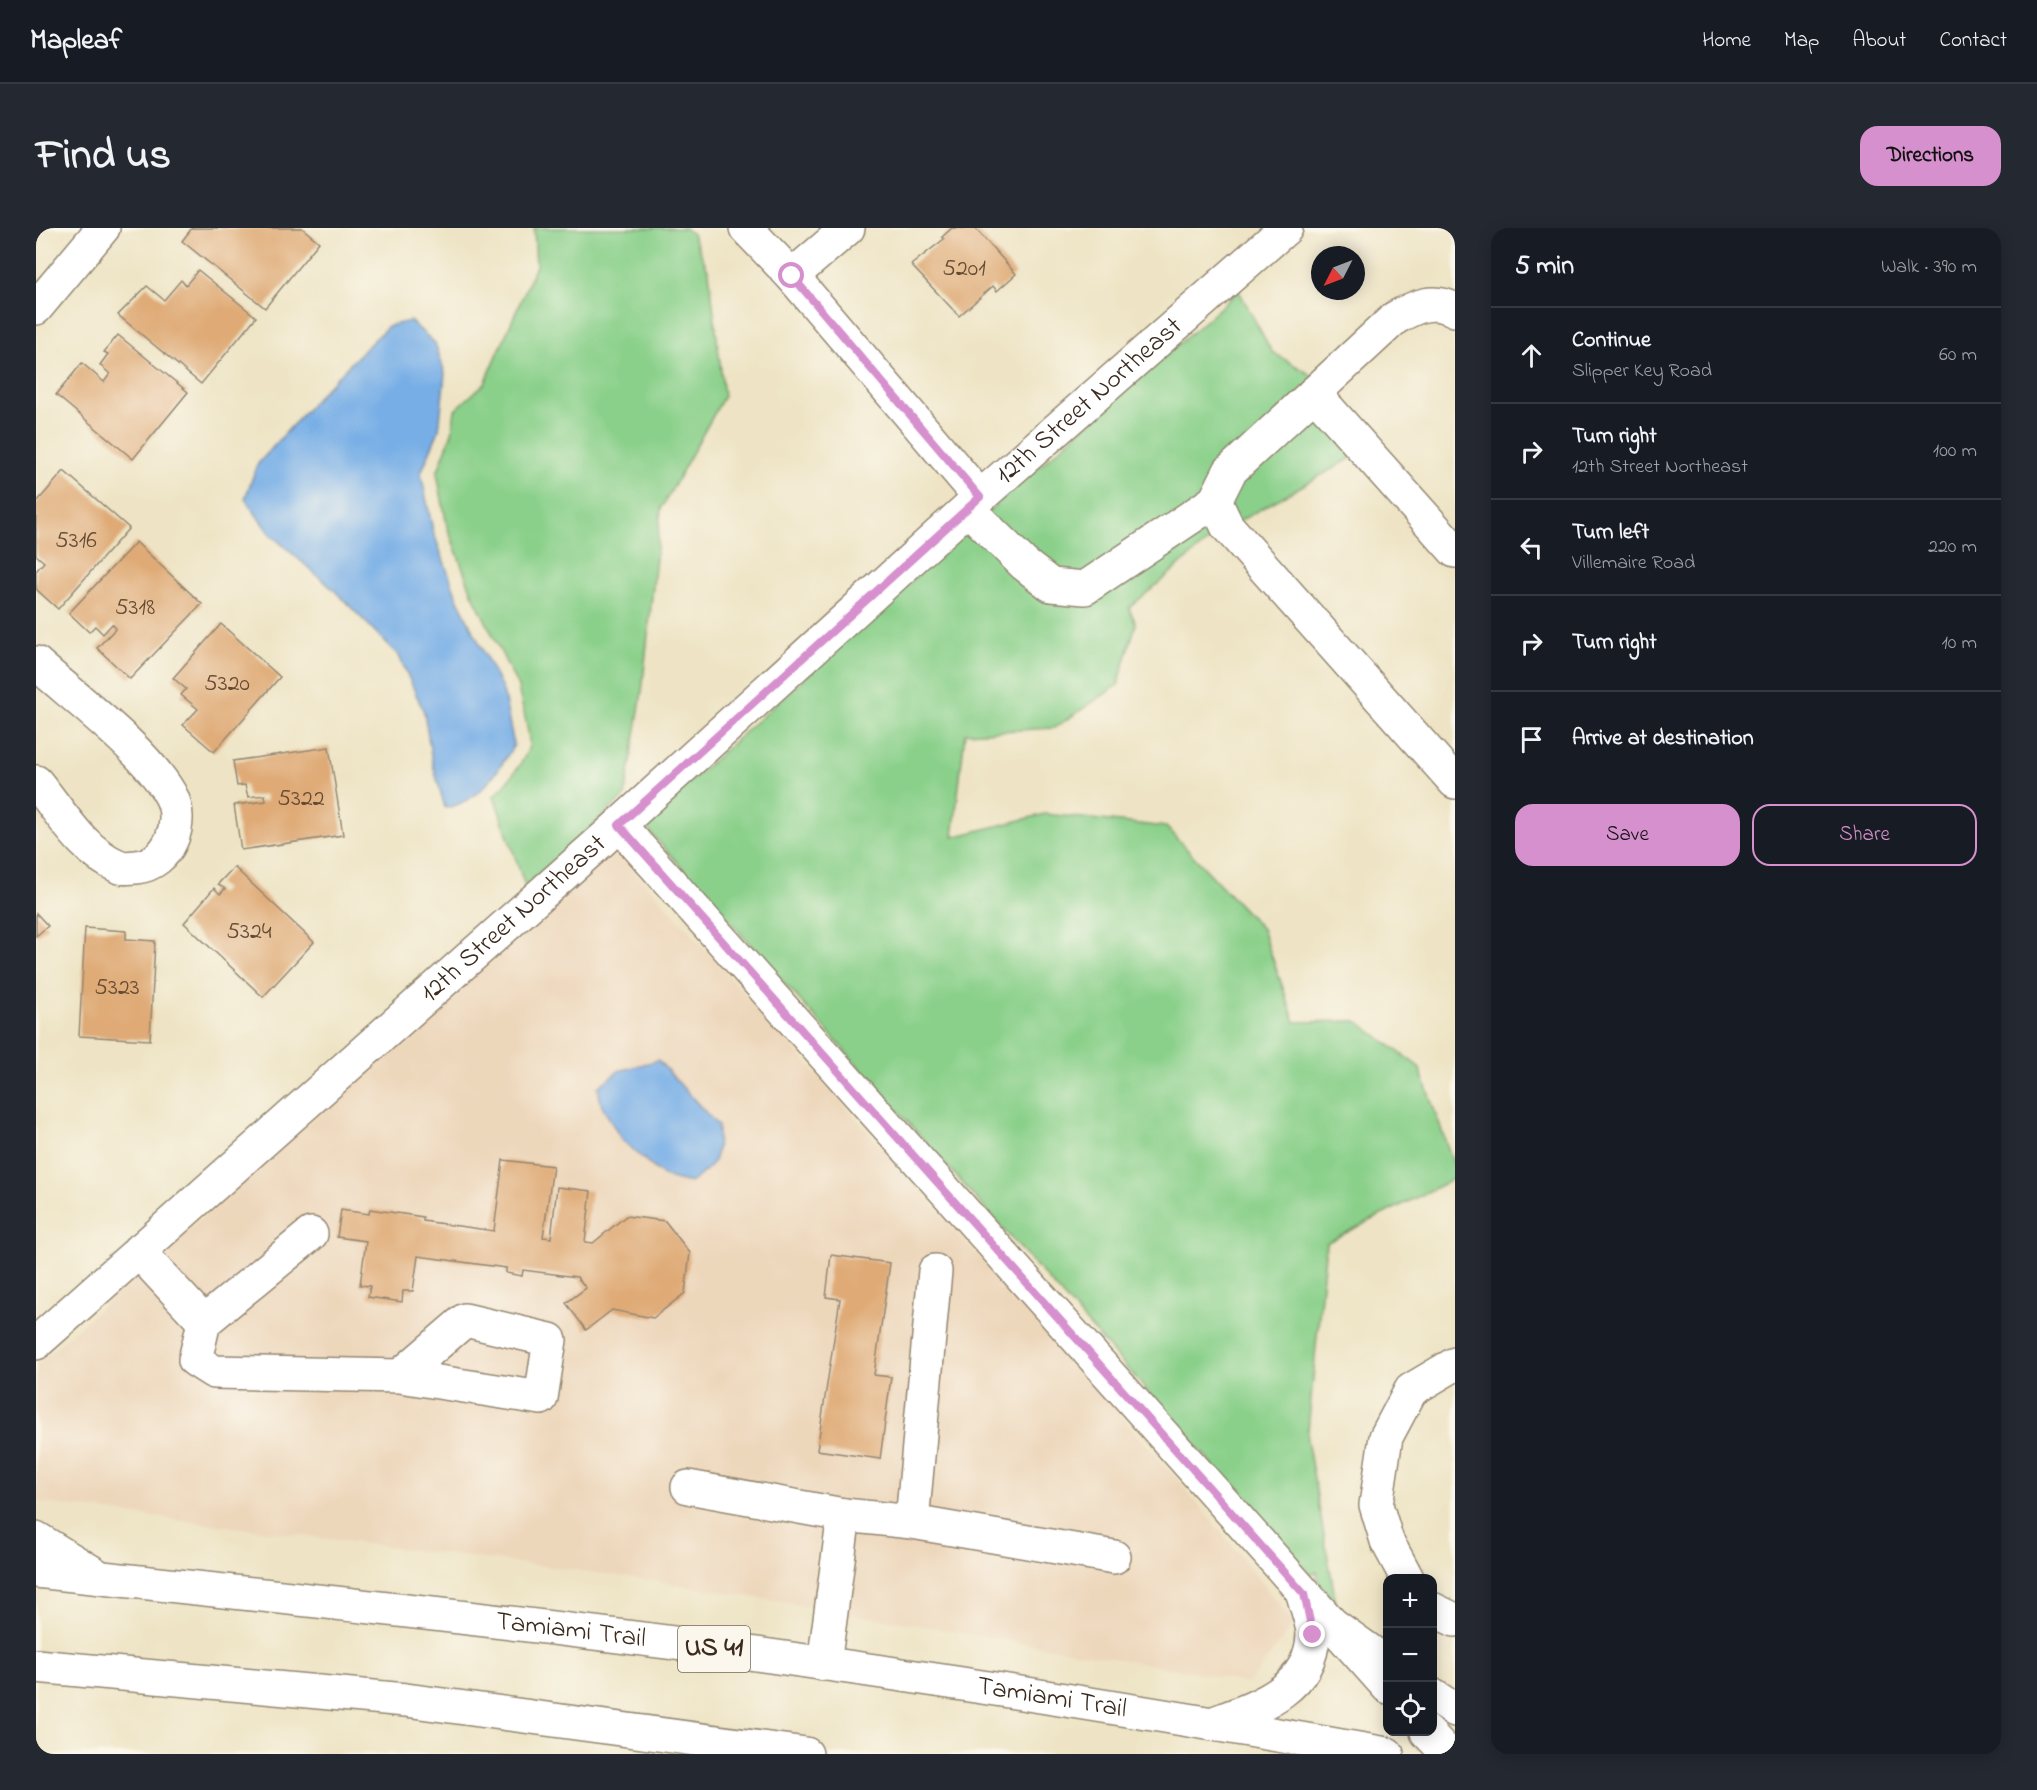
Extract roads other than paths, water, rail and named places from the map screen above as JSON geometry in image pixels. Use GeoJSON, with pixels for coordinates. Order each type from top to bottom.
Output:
{"type":"FeatureCollection","features":[{"type":"Feature","properties":{"kind":"street"},"geometry":{"type":"LineString","coordinates":[[36,308],[103,228]]}},
{"type":"Feature","properties":{"kind":"street"},"geometry":{"type":"LineString","coordinates":[[746,228],[792,276],[1024,564],[1051,585],[1085,588],[1215,501],[1230,471],[1395,318],[1425,303],[1443,304],[1455,310]]}},
{"type":"Feature","properties":{"kind":"street"},"geometry":{"type":"LineString","coordinates":[[792,276],[848,228]]}},
{"type":"Feature","properties":{"kind":"street","name":"12th Street Northeast"},"geometry":{"type":"LineString","coordinates":[[36,1343],[619,825],[974,503],[1286,228]]}},
{"type":"Feature","properties":{"kind":"street"},"geometry":{"type":"LineString","coordinates":[[1314,393],[1455,551]]}},
{"type":"Feature","properties":{"kind":"street"},"geometry":{"type":"LineString","coordinates":[[1215,501],[1227,526],[1455,782]]}},
{"type":"Feature","properties":{"kind":"street"},"geometry":{"type":"LineString","coordinates":[[36,663],[145,761],[171,795],[178,822],[168,849],[147,866],[121,868],[95,854],[36,782]]}},
{"type":"Feature","properties":{"kind":"street"},"geometry":{"type":"LineString","coordinates":[[619,825],[1383,1682]]}},
{"type":"Feature","properties":{"kind":"street"},"geometry":{"type":"LineString","coordinates":[[311,1234],[204,1322],[195,1360],[214,1372],[400,1376]]}},
{"type":"Feature","properties":{"kind":"street"},"geometry":{"type":"LineString","coordinates":[[138,1251],[204,1322]]}},
{"type":"Feature","properties":{"kind":"street"},"geometry":{"type":"LineString","coordinates":[[912,1522],[935,1271]]}},
{"type":"Feature","properties":{"kind":"street"},"geometry":{"type":"LineString","coordinates":[[1405,1574],[1387,1541],[1376,1505],[1386,1437],[1411,1390],[1455,1365]]}},
{"type":"Feature","properties":{"kind":"street"},"geometry":{"type":"LineString","coordinates":[[688,1487],[844,1515],[912,1522],[1114,1557]]}},
{"type":"Feature","properties":{"kind":"street"},"geometry":{"type":"LineString","coordinates":[[825,1664],[844,1515]]}},
{"type":"Feature","properties":{"kind":"street"},"geometry":{"type":"LineString","coordinates":[[36,1538],[101,1578]]}},
{"type":"Feature","properties":{"kind":"street","name":"Tamiami Trail"},"geometry":{"type":"LineString","coordinates":[[36,1571],[448,1616],[825,1664],[1214,1723],[1387,1754]]}},
{"type":"Feature","properties":{"kind":"street"},"geometry":{"type":"LineString","coordinates":[[1214,1723],[1266,1704],[1289,1687],[1306,1665],[1313,1635],[1304,1594]]}},
{"type":"Feature","properties":{"kind":"street"},"geometry":{"type":"LineString","coordinates":[[1437,1611],[1455,1620]]}},
{"type":"Feature","properties":{"kind":"street"},"geometry":{"type":"LineString","coordinates":[[1329,1622],[1383,1660]]}},
{"type":"Feature","properties":{"kind":"street"},"geometry":{"type":"LineString","coordinates":[[36,1666],[406,1700],[806,1754]]}},
{"type":"Feature","properties":{"kind":"street"},"geometry":{"type":"LineString","coordinates":[[1437,1698],[1455,1710]]}},
{"type":"Feature","properties":{"kind":"street"},"geometry":{"type":"LineString","coordinates":[[1432,1736],[1448,1754]]}},
{"type":"Feature","properties":{"kind":"water"},"geometry":{"type":"Polygon","coordinates":[[[410,321],[435,343],[445,373],[439,430],[421,473],[433,531],[458,600],[503,691],[514,745],[486,785],[468,800],[445,808],[432,761],[424,712],[399,656],[335,591],[269,533],[245,499],[257,465],[323,391],[388,326],[410,321]]]}},
{"type":"Feature","properties":{"kind":"water"},"geometry":{"type":"Polygon","coordinates":[[[658,1060],[718,1126],[714,1159],[706,1170],[690,1183],[663,1176],[621,1139],[601,1104],[598,1087],[619,1071],[658,1060]]]}}]}
